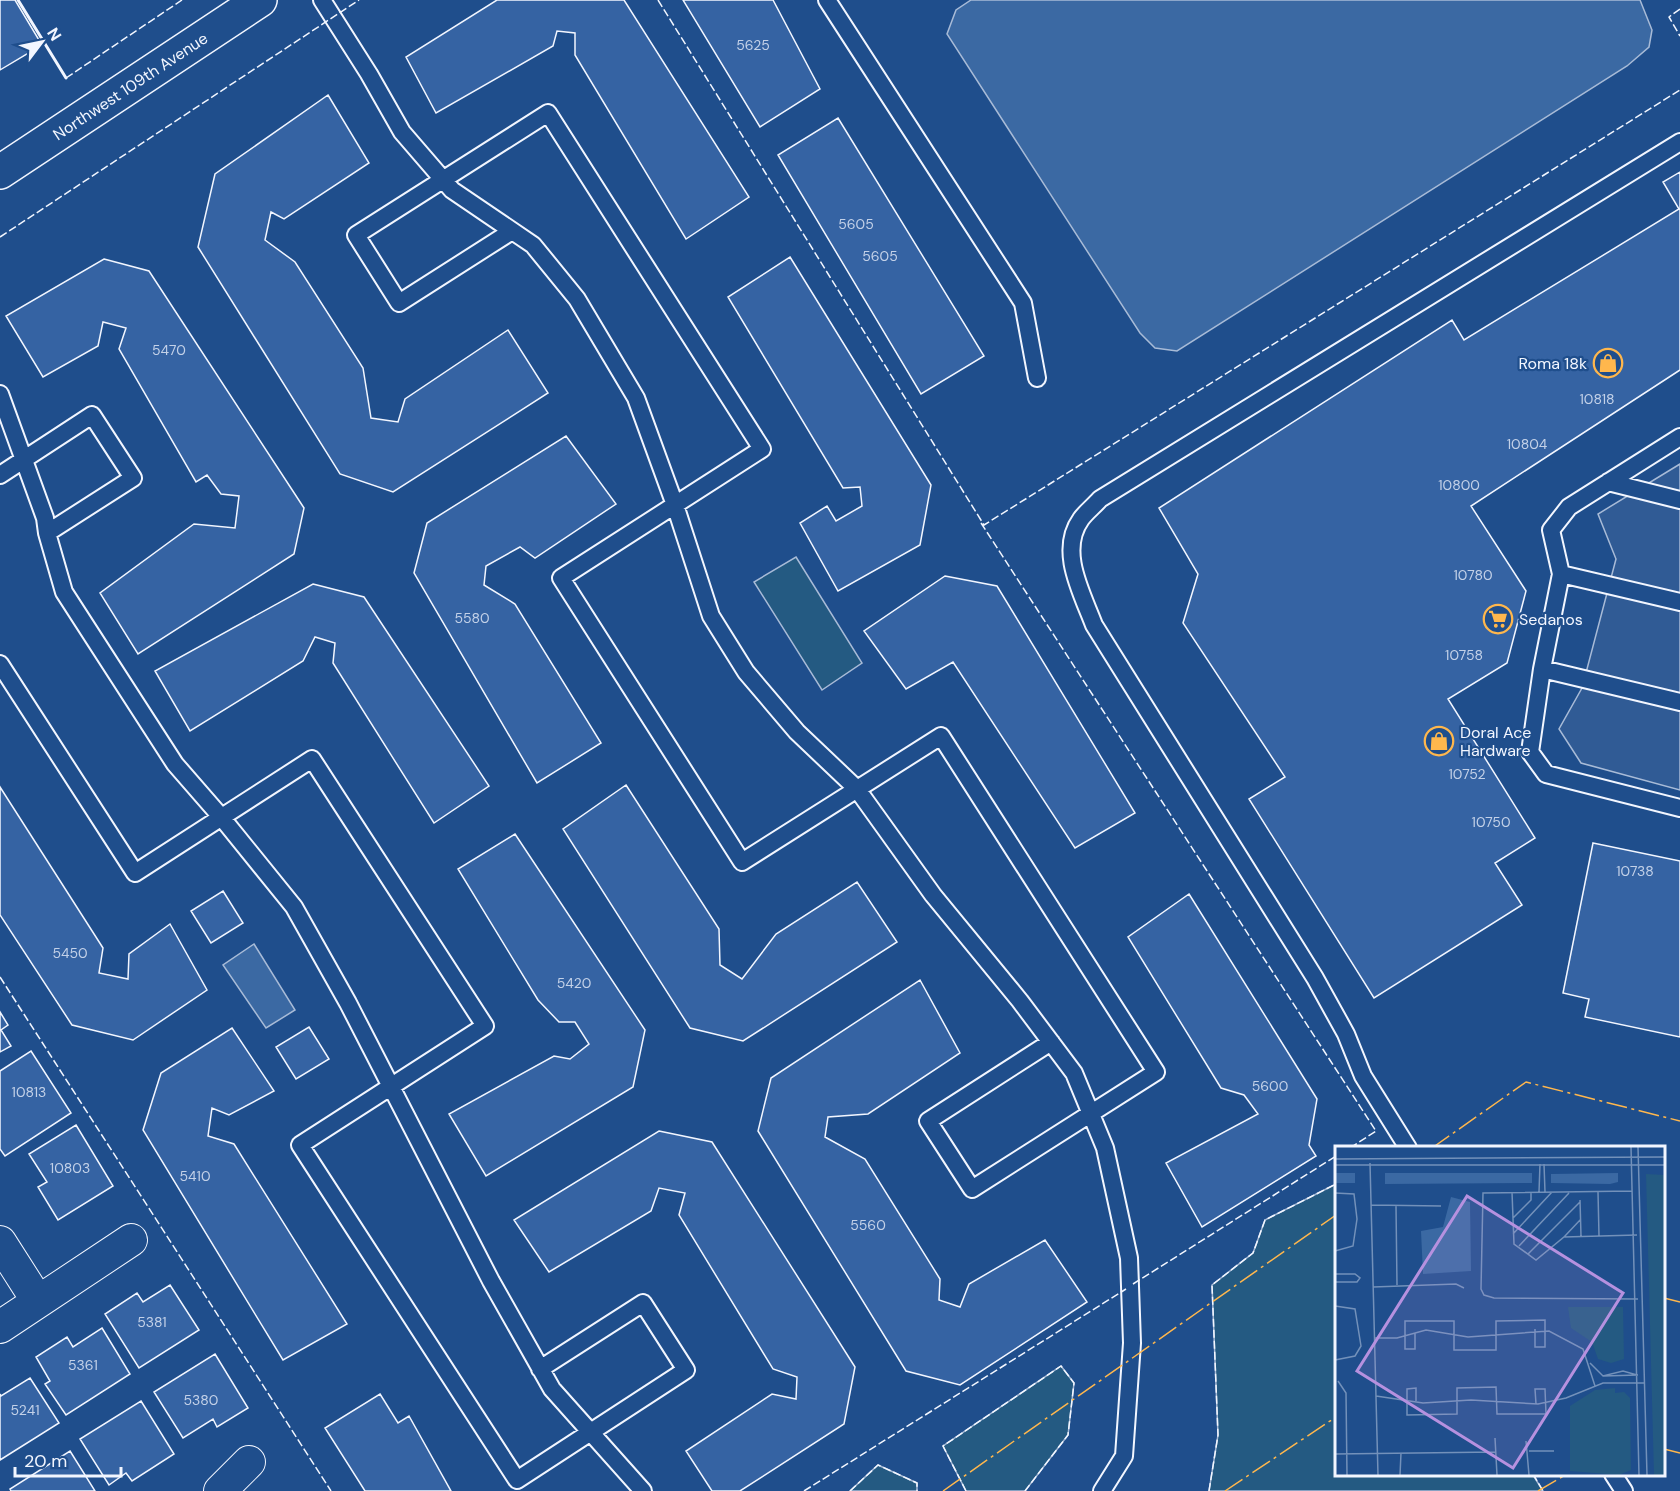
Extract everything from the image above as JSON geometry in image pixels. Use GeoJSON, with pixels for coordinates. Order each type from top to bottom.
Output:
{"type":"FeatureCollection","features":[{"type":"Feature","properties":{"kind":"street","name":"Northwest 109th Avenue"},"geometry":{"type":"LineString","coordinates":[[0,172],[260,0]]}},
{"type":"Feature","properties":{"kind":"street"},"geometry":{"type":"LineString","coordinates":[[0,1327],[37,1300],[131,1240]]}},
{"type":"Feature","properties":{"kind":"street"},"geometry":{"type":"LineString","coordinates":[[0,1242],[37,1300]]}},
{"type":"Feature","properties":{"kind":"street"},"geometry":{"type":"LineString","coordinates":[[220,1491],[249,1462]]}},
{"type":"Feature","properties":{"kind":"lane"},"geometry":{"type":"LineString","coordinates":[[322,0],[369,74],[402,132],[452,190],[533,244],[577,299],[636,398],[675,505],[711,616],[746,672],[797,732],[857,789],[933,895],[1074,1072],[1105,1148],[1130,1258],[1132,1343],[1124,1456],[1102,1491]]}},
{"type":"Feature","properties":{"kind":"lane"},"geometry":{"type":"LineString","coordinates":[[827,0],[1023,303],[1036,378]]}},
{"type":"Feature","properties":{"kind":"lane"},"geometry":{"type":"LineString","coordinates":[[512,231],[399,303],[356,235],[548,113],[762,449],[561,578],[742,862],[941,736],[1156,1072],[972,1189],[928,1121],[1051,1042]]}},
{"type":"Feature","properties":{"kind":"lane"},"geometry":{"type":"LineString","coordinates":[[1407,1146],[1363,1076],[1346,1034],[1315,978],[1094,625],[1077,581],[1069,547],[1080,520],[1100,499],[1680,142]]}},
{"type":"Feature","properties":{"kind":"lane"},"geometry":{"type":"LineString","coordinates":[[0,394],[45,518],[64,592],[175,764],[294,907],[348,1003],[491,1281],[540,1369],[552,1389],[643,1491]]}},
{"type":"Feature","properties":{"kind":"lane"},"geometry":{"type":"LineString","coordinates":[[0,475],[92,416],[132,478],[47,533]]}},
{"type":"Feature","properties":{"kind":"lane"},"geometry":{"type":"LineString","coordinates":[[1680,437],[1569,507],[1551,530],[1561,574],[1542,669],[1530,752],[1546,774],[1680,808]]}},
{"type":"Feature","properties":{"kind":"lane"},"geometry":{"type":"LineString","coordinates":[[1608,482],[1680,500]]}},
{"type":"Feature","properties":{"kind":"lane"},"geometry":{"type":"LineString","coordinates":[[1561,574],[1680,602]]}},
{"type":"Feature","properties":{"kind":"lane"},"geometry":{"type":"LineString","coordinates":[[0,664],[135,873],[312,759],[485,1026],[300,1145],[517,1480],[687,1370],[643,1303],[540,1369]]}},
{"type":"Feature","properties":{"kind":"lane"},"geometry":{"type":"LineString","coordinates":[[1542,669],[1680,702]]}},
{"type":"Feature","properties":{"kind":"lane"},"geometry":{"type":"LineString","coordinates":[[1614,1476],[1624,1491]]}},
{"type":"Feature","properties":{"kind":"shaded area"},"geometry":{"type":"Polygon","coordinates":[[[971,0],[1640,0],[1652,30],[1649,47],[1627,66],[1177,351],[1155,348],[1140,333],[947,34],[956,10],[971,0]]]}},
{"type":"Feature","properties":{"kind":"shaded area"},"geometry":{"type":"Polygon","coordinates":[[[1680,464],[1680,790],[1581,763],[1559,729],[1582,688],[1616,559],[1598,514],[1680,464]]]}},
{"type":"Feature","properties":{"kind":"shaded area"},"geometry":{"type":"Polygon","coordinates":[[[796,557],[862,663],[822,690],[754,582],[796,557]]]}},
{"type":"Feature","properties":{"kind":"shaded area"},"geometry":{"type":"Polygon","coordinates":[[[254,944],[295,1010],[266,1028],[223,965],[254,944]]]}},
{"type":"Feature","properties":{"kind":"shaded area"},"geometry":{"type":"Polygon","coordinates":[[[1335,1185],[1335,1476],[1534,1476],[1543,1491],[1209,1491],[1218,1435],[1212,1285],[1253,1253],[1265,1220],[1335,1185]]]}},
{"type":"Feature","properties":{"kind":"shaded area"},"geometry":{"type":"Polygon","coordinates":[[[1061,1366],[1074,1383],[1068,1435],[1025,1491],[966,1491],[943,1446],[1061,1366]]]}},
{"type":"Feature","properties":{"kind":"shaded area"},"geometry":{"type":"Polygon","coordinates":[[[878,1465],[917,1483],[917,1491],[850,1491],[878,1465]]]}},
{"type":"Feature","properties":{"kind":"building"},"geometry":{"type":"Polygon","coordinates":[[[0,0],[15,0],[42,45],[0,70],[0,0]]]}},
{"type":"Feature","properties":{"kind":"building"},"geometry":{"type":"Polygon","coordinates":[[[497,0],[624,0],[749,197],[686,239],[575,55],[575,33],[557,31],[553,46],[436,113],[406,57],[497,0]]]}},
{"type":"Feature","properties":{"kind":"building"},"geometry":{"type":"Polygon","coordinates":[[[683,0],[773,0],[820,89],[760,127],[683,0]]]}},
{"type":"Feature","properties":{"kind":"building"},"geometry":{"type":"Polygon","coordinates":[[[328,95],[369,163],[284,219],[271,212],[265,240],[295,262],[363,368],[371,418],[398,422],[405,399],[508,330],[548,393],[393,492],[340,474],[198,247],[215,174],[328,95]]]}},
{"type":"Feature","properties":{"kind":"building"},"geometry":{"type":"Polygon","coordinates":[[[838,118],[984,356],[921,394],[778,155],[838,118]]]}},
{"type":"Feature","properties":{"kind":"building"},"geometry":{"type":"Polygon","coordinates":[[[1680,172],[1680,370],[1471,506],[1526,591],[1507,663],[1448,699],[1535,838],[1495,863],[1522,905],[1374,998],[1249,799],[1285,777],[1183,623],[1198,574],[1159,508],[1452,320],[1464,340],[1679,209],[1663,182],[1680,172]]]}},
{"type":"Feature","properties":{"kind":"building"},"geometry":{"type":"Polygon","coordinates":[[[790,257],[931,485],[920,545],[838,591],[800,523],[827,506],[836,521],[862,506],[860,487],[843,488],[728,297],[790,257]]]}},
{"type":"Feature","properties":{"kind":"building"},"geometry":{"type":"Polygon","coordinates":[[[104,259],[149,271],[304,508],[294,554],[138,654],[100,593],[194,524],[235,528],[239,496],[221,494],[207,475],[196,482],[119,349],[126,328],[103,322],[98,346],[43,377],[6,316],[104,259]]]}},
{"type":"Feature","properties":{"kind":"building"},"geometry":{"type":"Polygon","coordinates":[[[566,436],[616,504],[535,558],[520,547],[486,566],[484,585],[515,604],[601,743],[537,783],[414,573],[427,523],[566,436]]]}},
{"type":"Feature","properties":{"kind":"building"},"geometry":{"type":"Polygon","coordinates":[[[945,576],[997,586],[1135,813],[1075,848],[953,662],[906,689],[864,631],[945,576]]]}},
{"type":"Feature","properties":{"kind":"building"},"geometry":{"type":"Polygon","coordinates":[[[313,584],[364,597],[489,786],[434,823],[333,663],[335,643],[315,637],[303,661],[190,731],[155,671],[313,584]]]}},
{"type":"Feature","properties":{"kind":"building"},"geometry":{"type":"Polygon","coordinates":[[[626,785],[719,929],[720,965],[742,979],[776,934],[857,882],[897,942],[743,1041],[690,1028],[563,829],[626,785]]]}},
{"type":"Feature","properties":{"kind":"building"},"geometry":{"type":"Polygon","coordinates":[[[0,787],[103,948],[99,973],[128,979],[129,954],[170,924],[207,990],[133,1040],[72,1025],[0,915],[0,787]]]}},
{"type":"Feature","properties":{"kind":"building"},"geometry":{"type":"Polygon","coordinates":[[[515,834],[645,1030],[633,1087],[486,1176],[449,1114],[554,1056],[570,1059],[589,1044],[575,1022],[559,1022],[538,1000],[458,869],[515,834]]]}},
{"type":"Feature","properties":{"kind":"building"},"geometry":{"type":"Polygon","coordinates":[[[1593,843],[1680,861],[1680,1037],[1585,1017],[1589,999],[1563,993],[1593,843]]]}},
{"type":"Feature","properties":{"kind":"building"},"geometry":{"type":"Polygon","coordinates":[[[223,891],[243,923],[211,943],[191,911],[223,891]]]}},
{"type":"Feature","properties":{"kind":"building"},"geometry":{"type":"Polygon","coordinates":[[[1189,894],[1317,1099],[1309,1145],[1316,1156],[1202,1227],[1166,1163],[1258,1114],[1244,1095],[1221,1088],[1128,937],[1189,894]]]}},
{"type":"Feature","properties":{"kind":"building"},"geometry":{"type":"Polygon","coordinates":[[[920,980],[960,1053],[868,1114],[828,1117],[825,1137],[865,1159],[940,1279],[939,1300],[960,1307],[969,1284],[1045,1240],[1087,1302],[960,1385],[906,1371],[758,1131],[771,1078],[920,980]]]}},
{"type":"Feature","properties":{"kind":"building"},"geometry":{"type":"Polygon","coordinates":[[[0,1012],[8,1025],[1,1030],[11,1046],[0,1052],[0,1012]]]}},
{"type":"Feature","properties":{"kind":"building"},"geometry":{"type":"Polygon","coordinates":[[[309,1027],[329,1059],[296,1079],[276,1047],[309,1027]]]}},
{"type":"Feature","properties":{"kind":"building"},"geometry":{"type":"Polygon","coordinates":[[[232,1028],[274,1091],[229,1115],[212,1108],[208,1136],[234,1144],[347,1324],[283,1360],[143,1130],[161,1073],[232,1028]]]}},
{"type":"Feature","properties":{"kind":"building"},"geometry":{"type":"Polygon","coordinates":[[[31,1051],[71,1113],[5,1156],[0,1149],[0,1071],[31,1051]]]}},
{"type":"Feature","properties":{"kind":"building"},"geometry":{"type":"Polygon","coordinates":[[[76,1125],[113,1186],[58,1220],[38,1187],[47,1182],[29,1154],[76,1125]]]}},
{"type":"Feature","properties":{"kind":"building"},"geometry":{"type":"Polygon","coordinates":[[[659,1131],[712,1142],[855,1367],[844,1424],[740,1491],[712,1491],[686,1451],[772,1394],[796,1399],[797,1377],[773,1369],[679,1215],[685,1193],[659,1188],[651,1211],[549,1272],[514,1220],[659,1131]]]}},
{"type":"Feature","properties":{"kind":"building"},"geometry":{"type":"Polygon","coordinates":[[[170,1285],[199,1330],[139,1368],[105,1314],[137,1293],[143,1302],[170,1285]]]}},
{"type":"Feature","properties":{"kind":"building"},"geometry":{"type":"Polygon","coordinates":[[[102,1328],[130,1374],[66,1415],[45,1384],[50,1381],[36,1357],[67,1337],[73,1347],[102,1328]]]}},
{"type":"Feature","properties":{"kind":"building"},"geometry":{"type":"Polygon","coordinates":[[[215,1354],[248,1408],[217,1427],[213,1419],[183,1438],[154,1392],[215,1354]]]}},
{"type":"Feature","properties":{"kind":"building"},"geometry":{"type":"Polygon","coordinates":[[[30,1378],[59,1423],[0,1460],[0,1394],[1,1396],[30,1378]]]}},
{"type":"Feature","properties":{"kind":"building"},"geometry":{"type":"Polygon","coordinates":[[[380,1394],[398,1423],[409,1416],[451,1491],[365,1491],[325,1428],[380,1394]]]}},
{"type":"Feature","properties":{"kind":"building"},"geometry":{"type":"Polygon","coordinates":[[[141,1401],[174,1454],[132,1481],[126,1473],[109,1485],[80,1439],[141,1401]]]}},
{"type":"Feature","properties":{"kind":"building"},"geometry":{"type":"Polygon","coordinates":[[[70,1451],[95,1491],[11,1491],[10,1489],[70,1451]]]}},
{"type":"Feature","properties":{"kind":"fence"},"geometry":{"type":"LineString","coordinates":[[66,78],[182,0]]}},
{"type":"Feature","properties":{"kind":"fence"},"geometry":{"type":"LineString","coordinates":[[0,237],[359,0]]}},
{"type":"Feature","properties":{"kind":"fence"},"geometry":{"type":"LineString","coordinates":[[658,0],[984,525],[1680,90]]}},
{"type":"Feature","properties":{"kind":"fence"},"geometry":{"type":"LineString","coordinates":[[1680,9],[1669,17],[1680,36]]}},
{"type":"Feature","properties":{"kind":"fence"},"geometry":{"type":"LineString","coordinates":[[981,523],[1376,1131],[1353,1146]]}},
{"type":"Feature","properties":{"kind":"fence"},"geometry":{"type":"LineString","coordinates":[[0,977],[331,1491]]}},
{"type":"Feature","properties":{"kind":"fence"},"geometry":{"type":"LineString","coordinates":[[1133,1284],[1335,1157]]}},
{"type":"Feature","properties":{"kind":"fence"},"geometry":{"type":"LineString","coordinates":[[1209,1491],[1218,1435],[1212,1285],[1253,1253],[1265,1220],[1335,1185]]}},
{"type":"Feature","properties":{"kind":"fence"},"geometry":{"type":"LineString","coordinates":[[804,1491],[1126,1289]]}},
{"type":"Feature","properties":{"kind":"fence"},"geometry":{"type":"LineString","coordinates":[[966,1491],[943,1446],[1061,1366],[1074,1383],[1068,1435],[1025,1491],[1022,1491]]}},
{"type":"Feature","properties":{"kind":"fence"},"geometry":{"type":"LineString","coordinates":[[850,1491],[878,1465],[917,1483],[917,1491]]}},
{"type":"Feature","properties":{"kind":"fence"},"geometry":{"type":"LineString","coordinates":[[1534,1476],[1543,1491]]}},
{"type":"Feature","properties":{"kind":"wall"},"geometry":{"type":"LineString","coordinates":[[18,0],[66,78]]}},
{"type":"Feature","properties":{"kind":"power"},"geometry":{"type":"LineString","coordinates":[[1435,1146],[1526,1082],[1680,1121]]}},
{"type":"Feature","properties":{"kind":"power"},"geometry":{"type":"LineString","coordinates":[[943,1491],[1335,1216]]}},
{"type":"Feature","properties":{"kind":"power"},"geometry":{"type":"LineString","coordinates":[[1665,1298],[1680,1302]]}},
{"type":"Feature","properties":{"kind":"power"},"geometry":{"type":"LineString","coordinates":[[1225,1491],[1335,1418]]}},
{"type":"Feature","properties":{"kind":"power"},"geometry":{"type":"LineString","coordinates":[[1665,1449],[1680,1453]]}},
{"type":"Feature","properties":{"kind":"power"},"geometry":{"type":"LineString","coordinates":[[1538,1491],[1564,1476]]}},
{"type":"Feature","properties":{"kind":"place","name":"Roma 18k"},"geometry":{"type":"Point","coordinates":[1608,363]}},
{"type":"Feature","properties":{"kind":"place","name":"Sedanos"},"geometry":{"type":"Point","coordinates":[1498,619]}},
{"type":"Feature","properties":{"kind":"place","name":"Doral Ace Hardware"},"geometry":{"type":"Point","coordinates":[1439,741]}}]}
